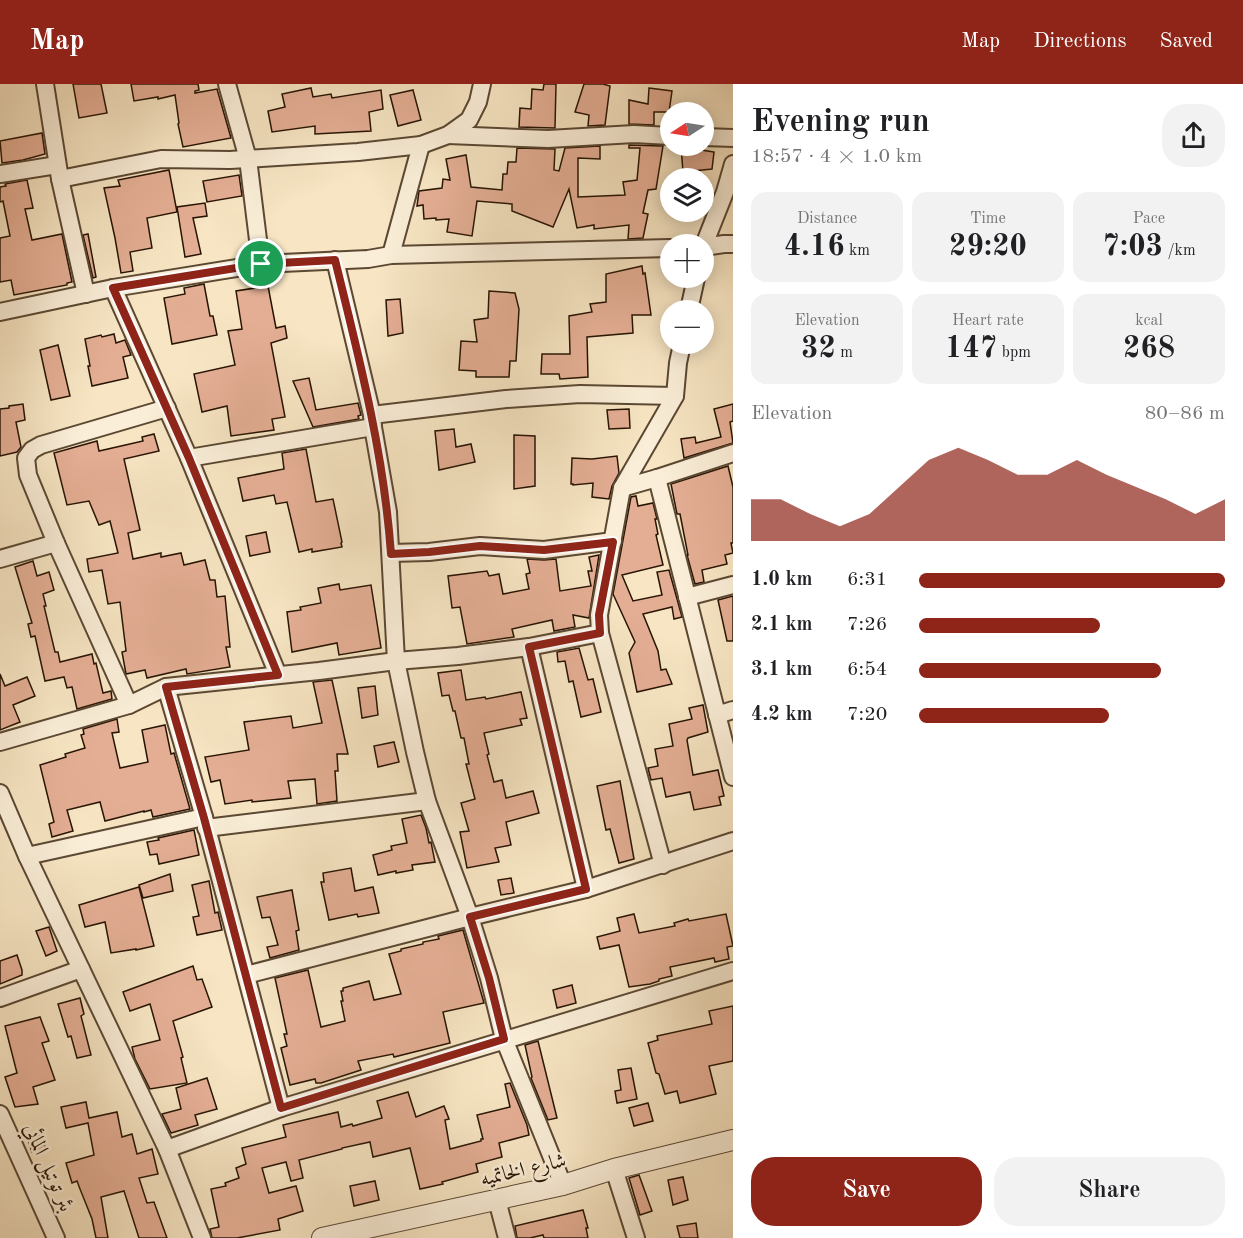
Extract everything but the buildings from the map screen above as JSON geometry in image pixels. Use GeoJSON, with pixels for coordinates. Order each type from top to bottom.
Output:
{"type":"FeatureCollection","features":[{"type":"Feature","properties":{"kind":"street"},"geometry":{"type":"LineString","coordinates":[[45,84],[58,172],[86,294]]}},
{"type":"Feature","properties":{"kind":"street"},"geometry":{"type":"LineString","coordinates":[[227,84],[248,159],[261,264]]}},
{"type":"Feature","properties":{"kind":"street"},"geometry":{"type":"LineString","coordinates":[[0,174],[58,172],[161,159],[230,160],[358,152],[421,145],[448,135],[469,120],[478,102],[482,84]]}},
{"type":"Feature","properties":{"kind":"street"},"geometry":{"type":"LineString","coordinates":[[448,135],[548,139],[634,134],[660,135]]}},
{"type":"Feature","properties":{"kind":"street"},"geometry":{"type":"LineString","coordinates":[[714,137],[733,138]]}},
{"type":"Feature","properties":{"kind":"street"},"geometry":{"type":"LineString","coordinates":[[391,255],[421,145]]}},
{"type":"Feature","properties":{"kind":"street"},"geometry":{"type":"LineString","coordinates":[[709,234],[733,164]]}},
{"type":"Feature","properties":{"kind":"street"},"geometry":{"type":"LineString","coordinates":[[714,245],[733,244]]}},
{"type":"Feature","properties":{"kind":"street"},"geometry":{"type":"LineString","coordinates":[[0,312],[113,288],[261,264],[368,259],[391,255],[660,248]]}},
{"type":"Feature","properties":{"kind":"street"},"geometry":{"type":"LineString","coordinates":[[335,260],[373,421],[388,512],[396,661],[427,801],[470,917],[489,978],[504,1039],[563,1185]]}},
{"type":"Feature","properties":{"kind":"street"},"geometry":{"type":"LineString","coordinates":[[113,288],[189,458],[278,675]]}},
{"type":"Feature","properties":{"kind":"street"},"geometry":{"type":"LineString","coordinates":[[663,865],[600,633],[599,615],[622,488],[675,396],[680,354]]}},
{"type":"Feature","properties":{"kind":"street"},"geometry":{"type":"LineString","coordinates":[[189,458],[373,421],[506,399],[580,394],[675,396]]}},
{"type":"Feature","properties":{"kind":"street"},"geometry":{"type":"LineString","coordinates":[[129,705],[56,543],[28,475],[26,458],[32,450],[41,445],[167,408]]}},
{"type":"Feature","properties":{"kind":"street"},"geometry":{"type":"LineString","coordinates":[[622,488],[733,453]]}},
{"type":"Feature","properties":{"kind":"street"},"geometry":{"type":"LineString","coordinates":[[657,478],[687,597],[725,712],[733,777]]}},
{"type":"Feature","properties":{"kind":"street"},"geometry":{"type":"LineString","coordinates":[[391,554],[480,546],[544,550],[613,542]]}},
{"type":"Feature","properties":{"kind":"street"},"geometry":{"type":"LineString","coordinates":[[0,559],[56,543]]}},
{"type":"Feature","properties":{"kind":"street"},"geometry":{"type":"LineString","coordinates":[[687,597],[733,585]]}},
{"type":"Feature","properties":{"kind":"street"},"geometry":{"type":"LineString","coordinates":[[0,742],[129,705],[166,687],[458,656],[529,647],[600,633]]}},
{"type":"Feature","properties":{"kind":"street"},"geometry":{"type":"LineString","coordinates":[[529,647],[586,889]]}},
{"type":"Feature","properties":{"kind":"street"},"geometry":{"type":"LineString","coordinates":[[166,687],[281,1108]]}},
{"type":"Feature","properties":{"kind":"street"},"geometry":{"type":"LineString","coordinates":[[0,793],[27,856],[167,1149],[202,1238]]}},
{"type":"Feature","properties":{"kind":"street"},"geometry":{"type":"LineString","coordinates":[[27,856],[205,823],[427,801]]}},
{"type":"Feature","properties":{"kind":"street"},"geometry":{"type":"LineString","coordinates":[[246,975],[586,889],[733,841]]}},
{"type":"Feature","properties":{"kind":"street"},"geometry":{"type":"LineString","coordinates":[[0,998],[81,969]]}},
{"type":"Feature","properties":{"kind":"street"},"geometry":{"type":"LineString","coordinates":[[167,1149],[281,1108],[733,970]]}},
{"type":"Feature","properties":{"kind":"street","name":"بئر توتيل المائي"},"geometry":{"type":"LineString","coordinates":[[0,1114],[56,1238]]}},
{"type":"Feature","properties":{"kind":"street","name":"شارع الخاتميه"},"geometry":{"type":"LineString","coordinates":[[322,1238],[376,1232],[733,1140]]}},
{"type":"Feature","properties":{"kind":"street"},"geometry":{"type":"LineString","coordinates":[[614,1169],[636,1238]]}},
{"type":"Feature","properties":{"kind":"street"},"geometry":{"type":"LineString","coordinates":[[497,1200],[507,1238]]}},
{"type":"Feature","properties":{"kind":"route"},"geometry":{"type":"LineString","coordinates":[[335,260],[372,415],[388,512],[391,554],[480,546],[544,550],[613,542],[599,615],[600,633],[529,647],[586,889],[470,917],[489,978],[504,1039],[281,1108],[204,818],[166,687],[278,675],[189,458],[113,288],[261,264],[335,260]]}}]}
